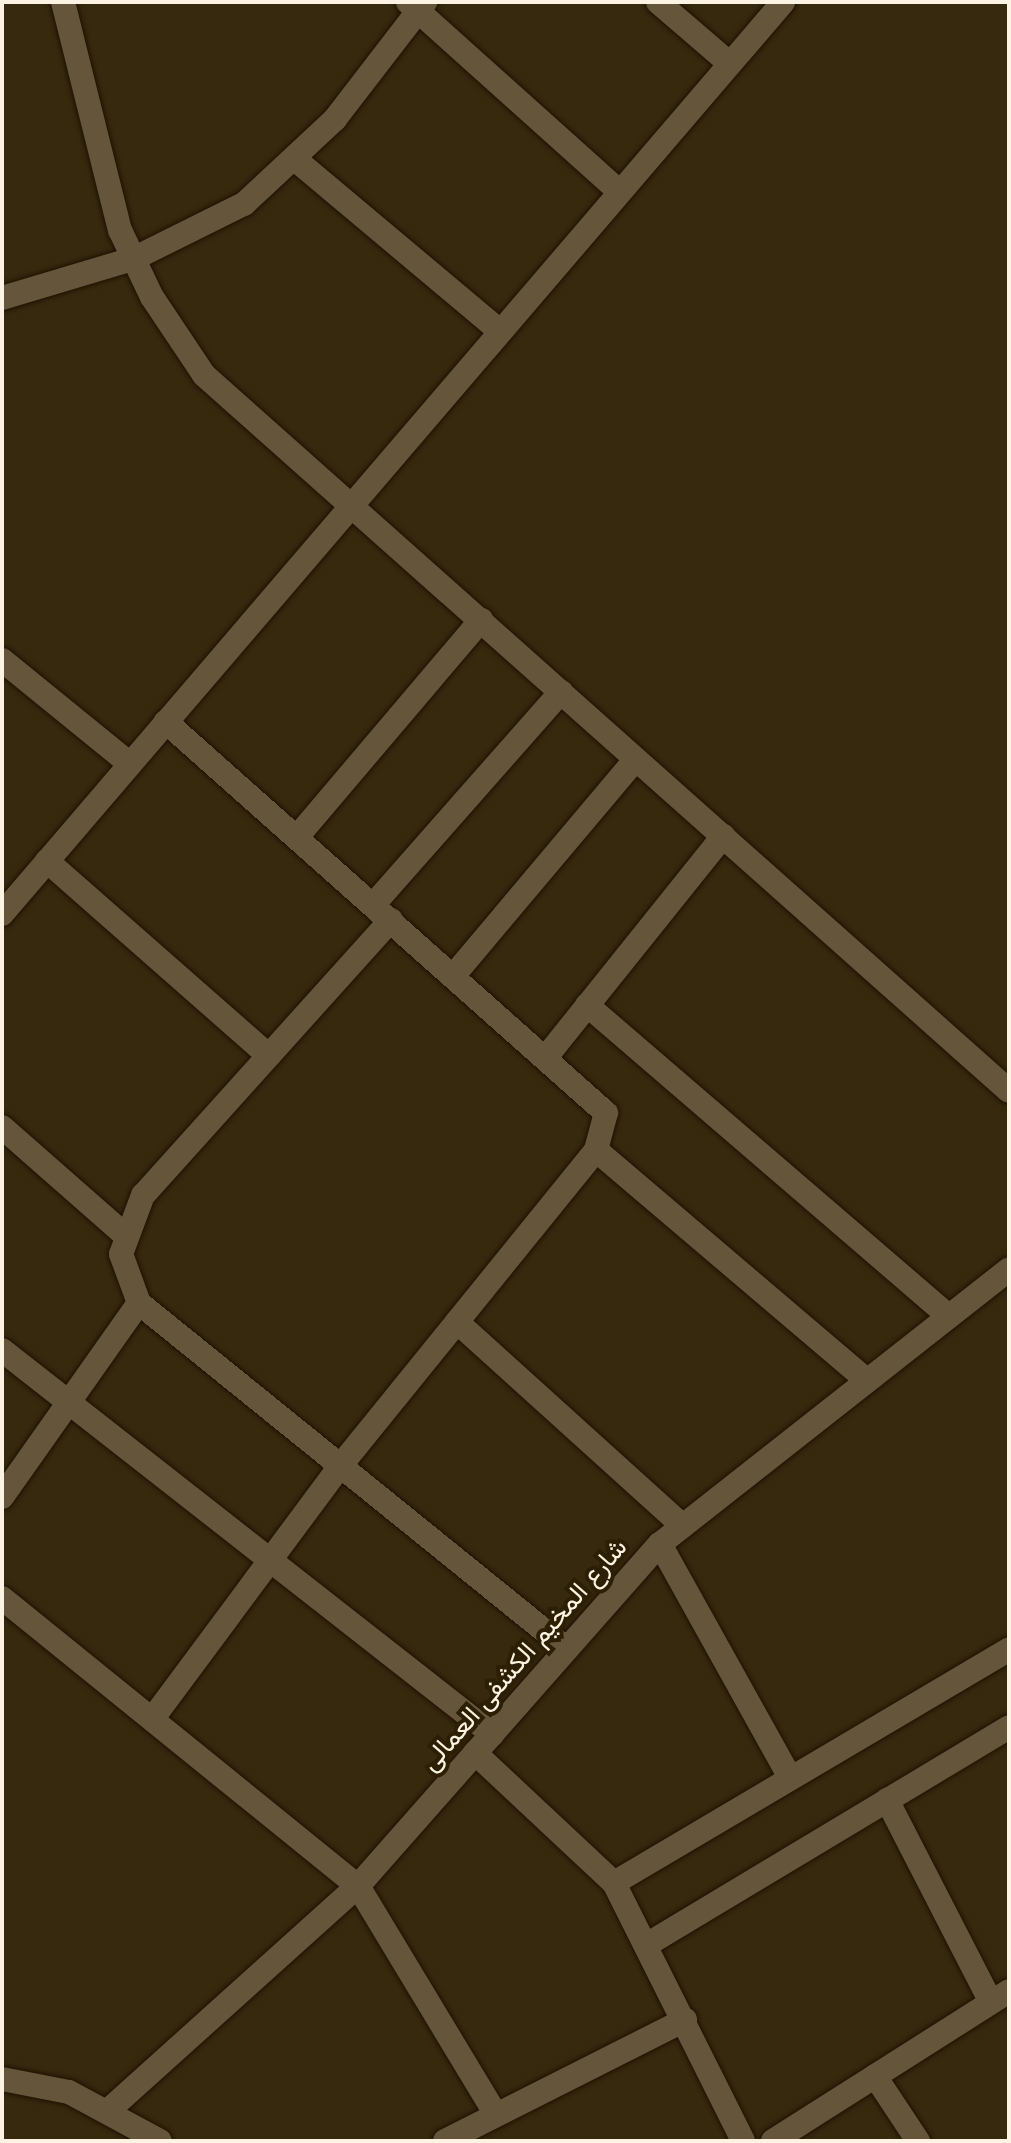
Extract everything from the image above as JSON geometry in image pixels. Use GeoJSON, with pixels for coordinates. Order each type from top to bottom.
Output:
{"type":"FeatureCollection","features":[{"type":"Feature","properties":{"kind":"street"},"geometry":{"type":"LineString","coordinates":[[63,2],[109,197],[133,259],[204,375],[1009,1091]]}},
{"type":"Feature","properties":{"kind":"street"},"geometry":{"type":"LineString","coordinates":[[658,2],[729,63]]}},
{"type":"Feature","properties":{"kind":"street"},"geometry":{"type":"LineString","coordinates":[[2,914],[783,2]]}},
{"type":"Feature","properties":{"kind":"street"},"geometry":{"type":"LineString","coordinates":[[2,298],[133,259],[244,204],[296,160],[417,5],[619,191]]}},
{"type":"Feature","properties":{"kind":"street"},"geometry":{"type":"LineString","coordinates":[[296,160],[500,331]]}},
{"type":"Feature","properties":{"kind":"street"},"geometry":{"type":"LineString","coordinates":[[297,837],[481,620]]}},
{"type":"Feature","properties":{"kind":"street"},"geometry":{"type":"LineString","coordinates":[[2,660],[130,764]]}},
{"type":"Feature","properties":{"kind":"street"},"geometry":{"type":"LineString","coordinates":[[561,692],[269,1056],[143,1195],[125,1235],[121,1254],[139,1303],[567,1649]]}},
{"type":"Feature","properties":{"kind":"street"},"geometry":{"type":"LineString","coordinates":[[153,1718],[273,1562],[341,1465],[596,1150],[606,1113],[547,1056],[166,722]]}},
{"type":"Feature","properties":{"kind":"street"},"geometry":{"type":"LineString","coordinates":[[454,975],[636,759]]}},
{"type":"Feature","properties":{"kind":"street"},"geometry":{"type":"LineString","coordinates":[[547,1056],[723,836]]}},
{"type":"Feature","properties":{"kind":"street"},"geometry":{"type":"LineString","coordinates":[[47,861],[269,1056]]}},
{"type":"Feature","properties":{"kind":"street"},"geometry":{"type":"LineString","coordinates":[[587,1005],[949,1316]]}},
{"type":"Feature","properties":{"kind":"street"},"geometry":{"type":"LineString","coordinates":[[2,1127],[125,1235]]}},
{"type":"Feature","properties":{"kind":"street"},"geometry":{"type":"LineString","coordinates":[[596,1150],[867,1381]]}},
{"type":"Feature","properties":{"kind":"street","name":"شارع المخيم الكشفى العمالى"},"geometry":{"type":"LineString","coordinates":[[110,2109],[358,1886],[660,1544],[1009,1269]]}},
{"type":"Feature","properties":{"kind":"street"},"geometry":{"type":"LineString","coordinates":[[2,1497],[139,1303]]}},
{"type":"Feature","properties":{"kind":"street"},"geometry":{"type":"LineString","coordinates":[[457,1322],[683,1526]]}},
{"type":"Feature","properties":{"kind":"street"},"geometry":{"type":"LineString","coordinates":[[2,1350],[492,1734]]}},
{"type":"Feature","properties":{"kind":"street"},"geometry":{"type":"LineString","coordinates":[[660,1544],[790,1778]]}},
{"type":"Feature","properties":{"kind":"street"},"geometry":{"type":"LineString","coordinates":[[2,1598],[358,1886],[496,2115]]}},
{"type":"Feature","properties":{"kind":"street"},"geometry":{"type":"LineString","coordinates":[[614,1883],[1009,1649]]}},
{"type":"Feature","properties":{"kind":"street"},"geometry":{"type":"LineString","coordinates":[[648,1944],[1009,1727]]}},
{"type":"Feature","properties":{"kind":"street"},"geometry":{"type":"LineString","coordinates":[[475,1753],[614,1883],[648,1944],[743,2141]]}},
{"type":"Feature","properties":{"kind":"street"},"geometry":{"type":"LineString","coordinates":[[773,2141],[1000,1997],[887,1800]]}},
{"type":"Feature","properties":{"kind":"street"},"geometry":{"type":"LineString","coordinates":[[445,2141],[685,2020]]}},
{"type":"Feature","properties":{"kind":"street"},"geometry":{"type":"LineString","coordinates":[[875,2076],[918,2141]]}},
{"type":"Feature","properties":{"kind":"street"},"geometry":{"type":"LineString","coordinates":[[2,2079],[110,2109],[160,2141]]}}]}
